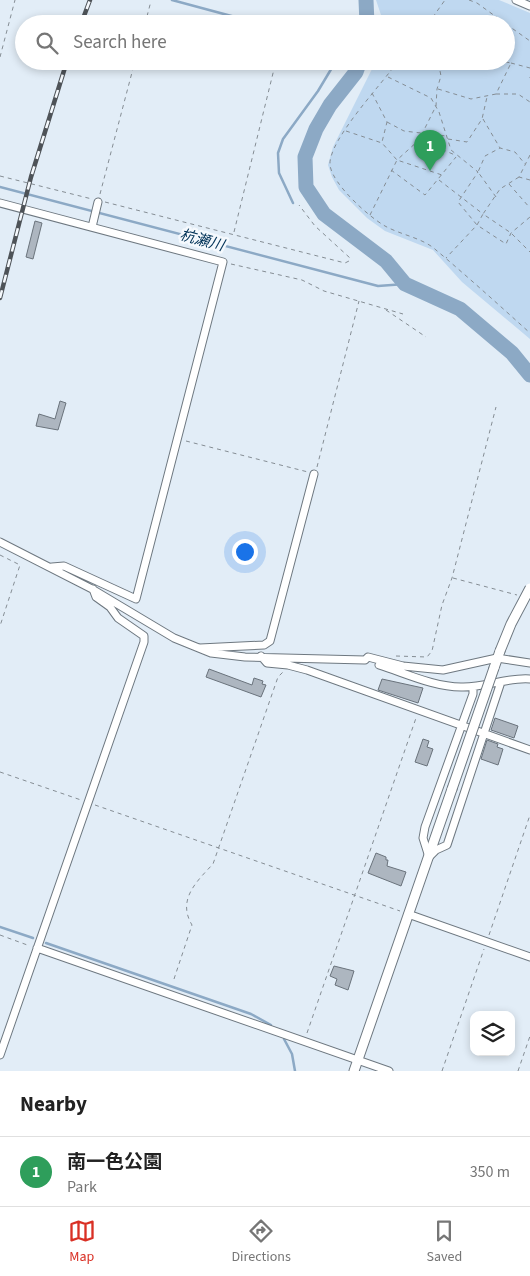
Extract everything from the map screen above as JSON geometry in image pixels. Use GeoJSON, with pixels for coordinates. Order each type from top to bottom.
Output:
{"type":"FeatureCollection","features":[{"type":"Feature","properties":{"kind":"street"},"geometry":{"type":"LineString","coordinates":[[516,0],[530,6]]}},
{"type":"Feature","properties":{"kind":"street"},"geometry":{"type":"LineString","coordinates":[[92,226],[99,201]]}},
{"type":"Feature","properties":{"kind":"street"},"geometry":{"type":"LineString","coordinates":[[0,203],[223,262],[136,600],[64,566],[52,567]]}},
{"type":"Feature","properties":{"kind":"street"},"geometry":{"type":"LineString","coordinates":[[199,648],[208,646],[264,645],[270,641],[314,474]]}},
{"type":"Feature","properties":{"kind":"street"},"geometry":{"type":"LineString","coordinates":[[0,542],[92,589],[174,638],[223,656],[364,660],[442,685],[473,687],[501,682],[530,680]]}},
{"type":"Feature","properties":{"kind":"street"},"geometry":{"type":"LineString","coordinates":[[354,1071],[499,654],[511,624],[530,588]]}},
{"type":"Feature","properties":{"kind":"street"},"geometry":{"type":"LineString","coordinates":[[0,1055],[144,642],[144,636],[118,618],[110,606],[96,597],[92,589]]}},
{"type":"Feature","properties":{"kind":"street"},"geometry":{"type":"LineString","coordinates":[[364,660],[368,656],[403,666],[443,670],[499,654],[530,663]]}},
{"type":"Feature","properties":{"kind":"street"},"geometry":{"type":"LineString","coordinates":[[262,656],[267,663],[288,665],[307,670],[530,750]]}},
{"type":"Feature","properties":{"kind":"street"},"geometry":{"type":"LineString","coordinates":[[429,858],[436,850],[447,845],[501,682]]}},
{"type":"Feature","properties":{"kind":"street"},"geometry":{"type":"LineString","coordinates":[[429,858],[423,838],[425,827],[473,694],[473,687]]}},
{"type":"Feature","properties":{"kind":"street"},"geometry":{"type":"LineString","coordinates":[[408,914],[530,957]]}},
{"type":"Feature","properties":{"kind":"street"},"geometry":{"type":"LineString","coordinates":[[37,948],[389,1071]]}},
{"type":"Feature","properties":{"kind":"path"},"geometry":{"type":"LineString","coordinates":[[0,57],[15,0]]}},
{"type":"Feature","properties":{"kind":"path"},"geometry":{"type":"LineString","coordinates":[[434,15],[445,0]]}},
{"type":"Feature","properties":{"kind":"path"},"geometry":{"type":"LineString","coordinates":[[469,0],[477,3],[494,15]]}},
{"type":"Feature","properties":{"kind":"path"},"geometry":{"type":"LineString","coordinates":[[147,15],[151,1]]}},
{"type":"Feature","properties":{"kind":"path"},"geometry":{"type":"LineString","coordinates":[[515,30],[530,41]]}},
{"type":"Feature","properties":{"kind":"path"},"geometry":{"type":"LineString","coordinates":[[515,64],[530,68]]}},
{"type":"Feature","properties":{"kind":"path"},"geometry":{"type":"LineString","coordinates":[[99,201],[133,70]]}},
{"type":"Feature","properties":{"kind":"path"},"geometry":{"type":"LineString","coordinates":[[234,233],[274,70]]}},
{"type":"Feature","properties":{"kind":"path"},"geometry":{"type":"LineString","coordinates":[[392,70],[372,92],[345,131],[336,147],[330,165],[344,190],[370,216],[384,226],[434,248],[530,333]]}},
{"type":"Feature","properties":{"kind":"path"},"geometry":{"type":"LineString","coordinates":[[370,216],[397,160],[419,140],[436,106],[437,89],[441,76],[440,70]]}},
{"type":"Feature","properties":{"kind":"path"},"geometry":{"type":"LineString","coordinates":[[496,94],[508,70]]}},
{"type":"Feature","properties":{"kind":"path"},"geometry":{"type":"LineString","coordinates":[[387,77],[426,94],[436,106],[451,150],[478,172],[496,197]]}},
{"type":"Feature","properties":{"kind":"path"},"geometry":{"type":"LineString","coordinates":[[437,89],[471,99],[496,94],[518,94],[530,102]]}},
{"type":"Feature","properties":{"kind":"path"},"geometry":{"type":"LineString","coordinates":[[372,92],[387,122],[397,128],[421,134],[446,136]]}},
{"type":"Feature","properties":{"kind":"path"},"geometry":{"type":"LineString","coordinates":[[448,139],[467,142],[482,119],[487,96]]}},
{"type":"Feature","properties":{"kind":"path"},"geometry":{"type":"LineString","coordinates":[[482,119],[500,148]]}},
{"type":"Feature","properties":{"kind":"path"},"geometry":{"type":"LineString","coordinates":[[382,143],[387,122]]}},
{"type":"Feature","properties":{"kind":"path"},"geometry":{"type":"LineString","coordinates":[[345,131],[382,143],[397,160],[442,175]]}},
{"type":"Feature","properties":{"kind":"path"},"geometry":{"type":"LineString","coordinates":[[419,140],[457,156]]}},
{"type":"Feature","properties":{"kind":"path"},"geometry":{"type":"LineString","coordinates":[[525,164],[515,152],[500,148],[485,156],[478,172],[458,202],[477,225],[506,244],[511,233],[530,218]]}},
{"type":"Feature","properties":{"kind":"path"},"geometry":{"type":"LineString","coordinates":[[391,170],[425,195],[457,156]]}},
{"type":"Feature","properties":{"kind":"path"},"geometry":{"type":"LineString","coordinates":[[446,258],[477,225],[500,189],[519,177],[530,156]]}},
{"type":"Feature","properties":{"kind":"path"},"geometry":{"type":"LineString","coordinates":[[0,176],[234,233],[345,263],[349,261],[350,258],[315,226],[300,205]]}},
{"type":"Feature","properties":{"kind":"path"},"geometry":{"type":"LineString","coordinates":[[519,177],[530,180]]}},
{"type":"Feature","properties":{"kind":"path"},"geometry":{"type":"LineString","coordinates":[[438,179],[511,233],[530,252]]}},
{"type":"Feature","properties":{"kind":"path"},"geometry":{"type":"LineString","coordinates":[[508,184],[530,208]]}},
{"type":"Feature","properties":{"kind":"path"},"geometry":{"type":"LineString","coordinates":[[223,262],[302,280],[324,292],[403,314]]}},
{"type":"Feature","properties":{"kind":"path"},"geometry":{"type":"LineString","coordinates":[[178,439],[314,474],[359,301]]}},
{"type":"Feature","properties":{"kind":"path"},"geometry":{"type":"LineString","coordinates":[[386,309],[426,337]]}},
{"type":"Feature","properties":{"kind":"path"},"geometry":{"type":"LineString","coordinates":[[393,656],[427,657],[432,651],[442,605],[452,578],[496,407]]}},
{"type":"Feature","properties":{"kind":"path"},"geometry":{"type":"LineString","coordinates":[[0,555],[20,565],[0,626]]}},
{"type":"Feature","properties":{"kind":"path"},"geometry":{"type":"LineString","coordinates":[[452,578],[518,595]]}},
{"type":"Feature","properties":{"kind":"path"},"geometry":{"type":"LineString","coordinates":[[174,979],[192,925],[185,909],[186,900],[194,884],[213,864],[278,677],[283,672],[290,672]]}},
{"type":"Feature","properties":{"kind":"path"},"geometry":{"type":"LineString","coordinates":[[304,1041],[356,896],[419,710]]}},
{"type":"Feature","properties":{"kind":"path"},"geometry":{"type":"LineString","coordinates":[[0,772],[408,914]]}},
{"type":"Feature","properties":{"kind":"path"},"geometry":{"type":"LineString","coordinates":[[0,935],[37,948]]}},
{"type":"Feature","properties":{"kind":"path"},"geometry":{"type":"LineString","coordinates":[[518,1071],[530,1036]]}},
{"type":"Feature","properties":{"kind":"shaded area"},"geometry":{"type":"Polygon","coordinates":[[[376,0],[499,0],[530,13],[530,339],[462,282],[433,250],[385,231],[367,218],[339,190],[328,165],[333,147],[372,70],[515,70],[515,15],[381,15],[376,0]]]}},
{"type":"Feature","properties":{"kind":"building"},"geometry":{"type":"Polygon","coordinates":[[[35,221],[42,223],[33,259],[26,257],[35,221]]]}},
{"type":"Feature","properties":{"kind":"building"},"geometry":{"type":"Polygon","coordinates":[[[60,401],[66,403],[58,430],[36,426],[39,414],[55,419],[60,401]]]}},
{"type":"Feature","properties":{"kind":"building"},"geometry":{"type":"Polygon","coordinates":[[[209,669],[252,685],[254,678],[263,681],[262,684],[266,685],[261,697],[206,677],[209,669]]]}},
{"type":"Feature","properties":{"kind":"building"},"geometry":{"type":"Polygon","coordinates":[[[382,679],[423,688],[418,703],[378,690],[382,679]]]}},
{"type":"Feature","properties":{"kind":"building"},"geometry":{"type":"Polygon","coordinates":[[[495,718],[518,726],[514,738],[491,730],[495,718]]]}},
{"type":"Feature","properties":{"kind":"building"},"geometry":{"type":"Polygon","coordinates":[[[423,739],[429,741],[427,747],[433,749],[427,766],[415,762],[423,739]]]}},
{"type":"Feature","properties":{"kind":"building"},"geometry":{"type":"Polygon","coordinates":[[[487,740],[498,744],[497,747],[503,749],[498,765],[481,759],[487,740]]]}},
{"type":"Feature","properties":{"kind":"building"},"geometry":{"type":"Polygon","coordinates":[[[376,853],[386,857],[386,860],[388,860],[387,866],[406,872],[401,886],[368,873],[376,853]]]}},
{"type":"Feature","properties":{"kind":"building"},"geometry":{"type":"Polygon","coordinates":[[[334,966],[354,971],[348,990],[335,985],[337,979],[330,976],[334,966]]]}},
{"type":"Feature","properties":{"kind":"waterway"},"geometry":{"type":"LineString","coordinates":[[172,0],[228,15]]}},
{"type":"Feature","properties":{"kind":"waterway","name":"杭瀬川"},"geometry":{"type":"LineString","coordinates":[[366,0],[367,15]]}},
{"type":"Feature","properties":{"kind":"waterway"},"geometry":{"type":"LineString","coordinates":[[293,203],[279,173],[278,153],[283,139],[318,91],[331,70]]}},
{"type":"Feature","properties":{"kind":"waterway","name":"杭瀬川"},"geometry":{"type":"LineString","coordinates":[[357,70],[330,105],[316,129],[305,157],[306,187],[324,214],[386,261],[405,284],[460,309],[512,353],[530,375]]}},
{"type":"Feature","properties":{"kind":"waterway","name":"杭瀬川"},"geometry":{"type":"LineString","coordinates":[[0,187],[378,286],[405,284]]}},
{"type":"Feature","properties":{"kind":"waterway"},"geometry":{"type":"LineString","coordinates":[[0,927],[33,938]]}},
{"type":"Feature","properties":{"kind":"waterway"},"geometry":{"type":"LineString","coordinates":[[46,943],[251,1014],[271,1025]]}},
{"type":"Feature","properties":{"kind":"waterway"},"geometry":{"type":"LineString","coordinates":[[284,1039],[292,1054],[295,1071]]}},
{"type":"Feature","properties":{"kind":"railway"},"geometry":{"type":"LineString","coordinates":[[84,15],[90,0]]}},
{"type":"Feature","properties":{"kind":"railway"},"geometry":{"type":"LineString","coordinates":[[0,298],[31,177],[64,70]]}},
{"type":"Feature","properties":{"kind":"place","name":"南一色公園"},"geometry":{"type":"Point","coordinates":[430,171]}}]}
